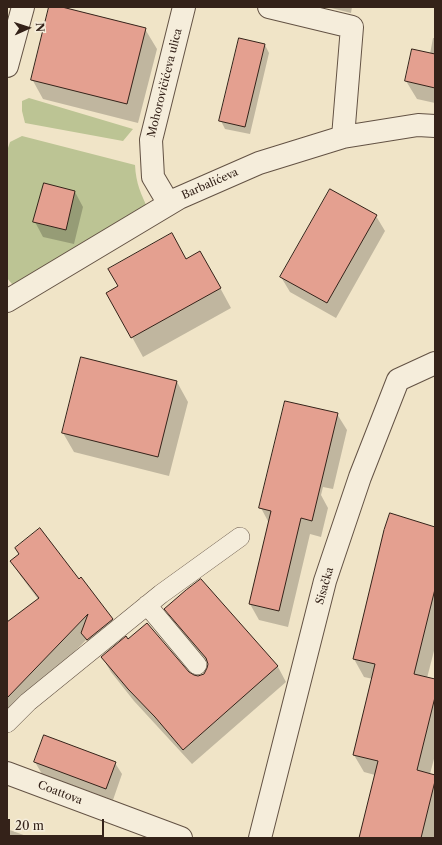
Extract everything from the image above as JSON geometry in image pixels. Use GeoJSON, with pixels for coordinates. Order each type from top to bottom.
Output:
{"type":"FeatureCollection","features":[{"type":"Feature","properties":{"kind":"street"},"geometry":{"type":"LineString","coordinates":[[7,66],[23,7]]}},
{"type":"Feature","properties":{"kind":"street","name":"Mohorovičićeva ulica"},"geometry":{"type":"LineString","coordinates":[[169,204],[153,177],[151,140],[184,7]]}},
{"type":"Feature","properties":{"kind":"street"},"geometry":{"type":"LineString","coordinates":[[269,7],[352,27],[343,137]]}},
{"type":"Feature","properties":{"kind":"street","name":"Barbalićeva"},"geometry":{"type":"LineString","coordinates":[[10,294],[179,198],[259,163],[343,137],[418,125],[435,126]]}},
{"type":"Feature","properties":{"kind":"street","name":"Sisačka"},"geometry":{"type":"LineString","coordinates":[[260,838],[325,581],[360,477],[398,380],[435,363]]}},
{"type":"Feature","properties":{"kind":"street","name":"Coattova"},"geometry":{"type":"LineString","coordinates":[[7,773],[181,838]]}},
{"type":"Feature","properties":{"kind":"lane"},"geometry":{"type":"LineString","coordinates":[[7,723],[28,702],[146,605],[240,536]]}},
{"type":"Feature","properties":{"kind":"lane"},"geometry":{"type":"LineString","coordinates":[[146,605],[197,665]]}},
{"type":"Feature","properties":{"kind":"green space"},"geometry":{"type":"Polygon","coordinates":[[[29,98],[133,129],[123,141],[25,123],[22,111],[22,101],[29,98]]]}},
{"type":"Feature","properties":{"kind":"green space"},"geometry":{"type":"Polygon","coordinates":[[[22,136],[135,165],[139,189],[149,211],[17,290],[7,278],[7,151],[10,142],[22,136]]]}},
{"type":"Feature","properties":{"kind":"building"},"geometry":{"type":"Polygon","coordinates":[[[49,7],[62,7],[146,28],[127,104],[31,80],[49,7]]]}},
{"type":"Feature","properties":{"kind":"building"},"geometry":{"type":"Polygon","coordinates":[[[239,38],[265,44],[245,127],[219,121],[239,38]]]}},
{"type":"Feature","properties":{"kind":"building"},"geometry":{"type":"Polygon","coordinates":[[[412,49],[435,54],[435,88],[405,81],[412,49]]]}},
{"type":"Feature","properties":{"kind":"building"},"geometry":{"type":"Polygon","coordinates":[[[44,183],[75,191],[66,230],[33,222],[44,183]]]}},
{"type":"Feature","properties":{"kind":"building"},"geometry":{"type":"Polygon","coordinates":[[[330,189],[377,215],[327,303],[280,277],[330,189]]]}},
{"type":"Feature","properties":{"kind":"building"},"geometry":{"type":"Polygon","coordinates":[[[172,233],[186,259],[200,251],[221,288],[131,338],[106,293],[118,286],[108,269],[172,233]]]}},
{"type":"Feature","properties":{"kind":"building"},"geometry":{"type":"Polygon","coordinates":[[[81,357],[177,381],[158,457],[62,433],[81,357]]]}},
{"type":"Feature","properties":{"kind":"building"},"geometry":{"type":"Polygon","coordinates":[[[285,401],[338,413],[312,521],[301,518],[279,611],[249,604],[271,511],[259,508],[285,401]]]}},
{"type":"Feature","properties":{"kind":"building"},"geometry":{"type":"Polygon","coordinates":[[[390,513],[435,527],[435,589],[414,674],[435,679],[435,697],[417,770],[435,775],[435,781],[421,838],[359,838],[378,761],[353,755],[375,664],[353,659],[384,530],[390,513]]]}},
{"type":"Feature","properties":{"kind":"building"},"geometry":{"type":"Polygon","coordinates":[[[40,528],[79,579],[81,577],[113,619],[87,640],[81,633],[88,614],[7,698],[7,622],[39,598],[10,561],[19,554],[15,548],[40,528]]]}},
{"type":"Feature","properties":{"kind":"building"},"geometry":{"type":"Polygon","coordinates":[[[201,579],[278,666],[183,750],[101,657],[126,636],[128,639],[147,623],[189,672],[198,676],[204,674],[208,664],[206,658],[164,609],[201,579]]]}},
{"type":"Feature","properties":{"kind":"building"},"geometry":{"type":"Polygon","coordinates":[[[44,735],[116,762],[106,789],[34,762],[44,735]]]}}]}
